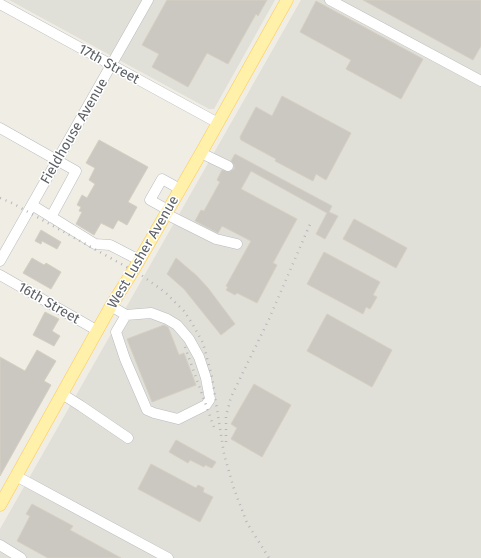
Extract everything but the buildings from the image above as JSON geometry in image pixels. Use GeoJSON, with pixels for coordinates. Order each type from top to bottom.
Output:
{"type":"FeatureCollection","features":[{"type":"Feature","properties":{"kind":"main road","name":"West Lusher Avenue"},"geometry":{"type":"LineString","coordinates":[[0,505],[111,306],[167,212],[287,0]]}},
{"type":"Feature","properties":{"kind":"street","name":"Fieldhouse Avenue"},"geometry":{"type":"LineString","coordinates":[[0,261],[148,0]]}},
{"type":"Feature","properties":{"kind":"street"},"geometry":{"type":"LineString","coordinates":[[330,0],[481,82]]}},
{"type":"Feature","properties":{"kind":"street","name":"17th Street"},"geometry":{"type":"LineString","coordinates":[[7,4],[112,65],[218,123]]}},
{"type":"Feature","properties":{"kind":"street"},"geometry":{"type":"LineString","coordinates":[[0,128],[76,171],[51,217]]}},
{"type":"Feature","properties":{"kind":"street"},"geometry":{"type":"LineString","coordinates":[[201,152],[228,166]]}},
{"type":"Feature","properties":{"kind":"street"},"geometry":{"type":"LineString","coordinates":[[180,189],[162,179],[150,200],[167,212],[216,239],[237,244]]}},
{"type":"Feature","properties":{"kind":"street"},"geometry":{"type":"LineString","coordinates":[[32,205],[95,244],[110,246],[139,260]]}},
{"type":"Feature","properties":{"kind":"street","name":"16th Street"},"geometry":{"type":"LineString","coordinates":[[0,275],[98,331]]}},
{"type":"Feature","properties":{"kind":"street"},"geometry":{"type":"LineString","coordinates":[[111,306],[126,315],[151,313],[167,319],[177,325],[189,339],[199,357],[209,392],[210,399],[206,405],[178,419],[147,410],[125,359],[116,332],[126,315]]}},
{"type":"Feature","properties":{"kind":"street"},"geometry":{"type":"LineString","coordinates":[[62,394],[128,438]]}},
{"type":"Feature","properties":{"kind":"street"},"geometry":{"type":"LineString","coordinates":[[16,476],[168,558]]}},
{"type":"Feature","properties":{"kind":"street"},"geometry":{"type":"LineString","coordinates":[[0,545],[21,558]]}},
{"type":"Feature","properties":{"kind":"shaded area"},"geometry":{"type":"Polygon","coordinates":[[[9,0],[275,0],[214,109],[209,109],[9,0]]]}},
{"type":"Feature","properties":{"kind":"shaded area"},"geometry":{"type":"Polygon","coordinates":[[[301,0],[481,0],[481,558],[0,558],[0,529],[301,0]]]}},
{"type":"Feature","properties":{"kind":"railway"},"geometry":{"type":"LineString","coordinates":[[0,198],[12,203],[141,275],[167,294],[184,311],[203,343],[212,377],[224,454],[234,489],[247,523],[269,558]]}},
{"type":"Feature","properties":{"kind":"railway"},"geometry":{"type":"LineString","coordinates":[[226,442],[226,416],[231,397],[269,319],[311,222]]}},
{"type":"Feature","properties":{"kind":"railway"},"geometry":{"type":"LineString","coordinates":[[185,347],[215,430]]}}]}
